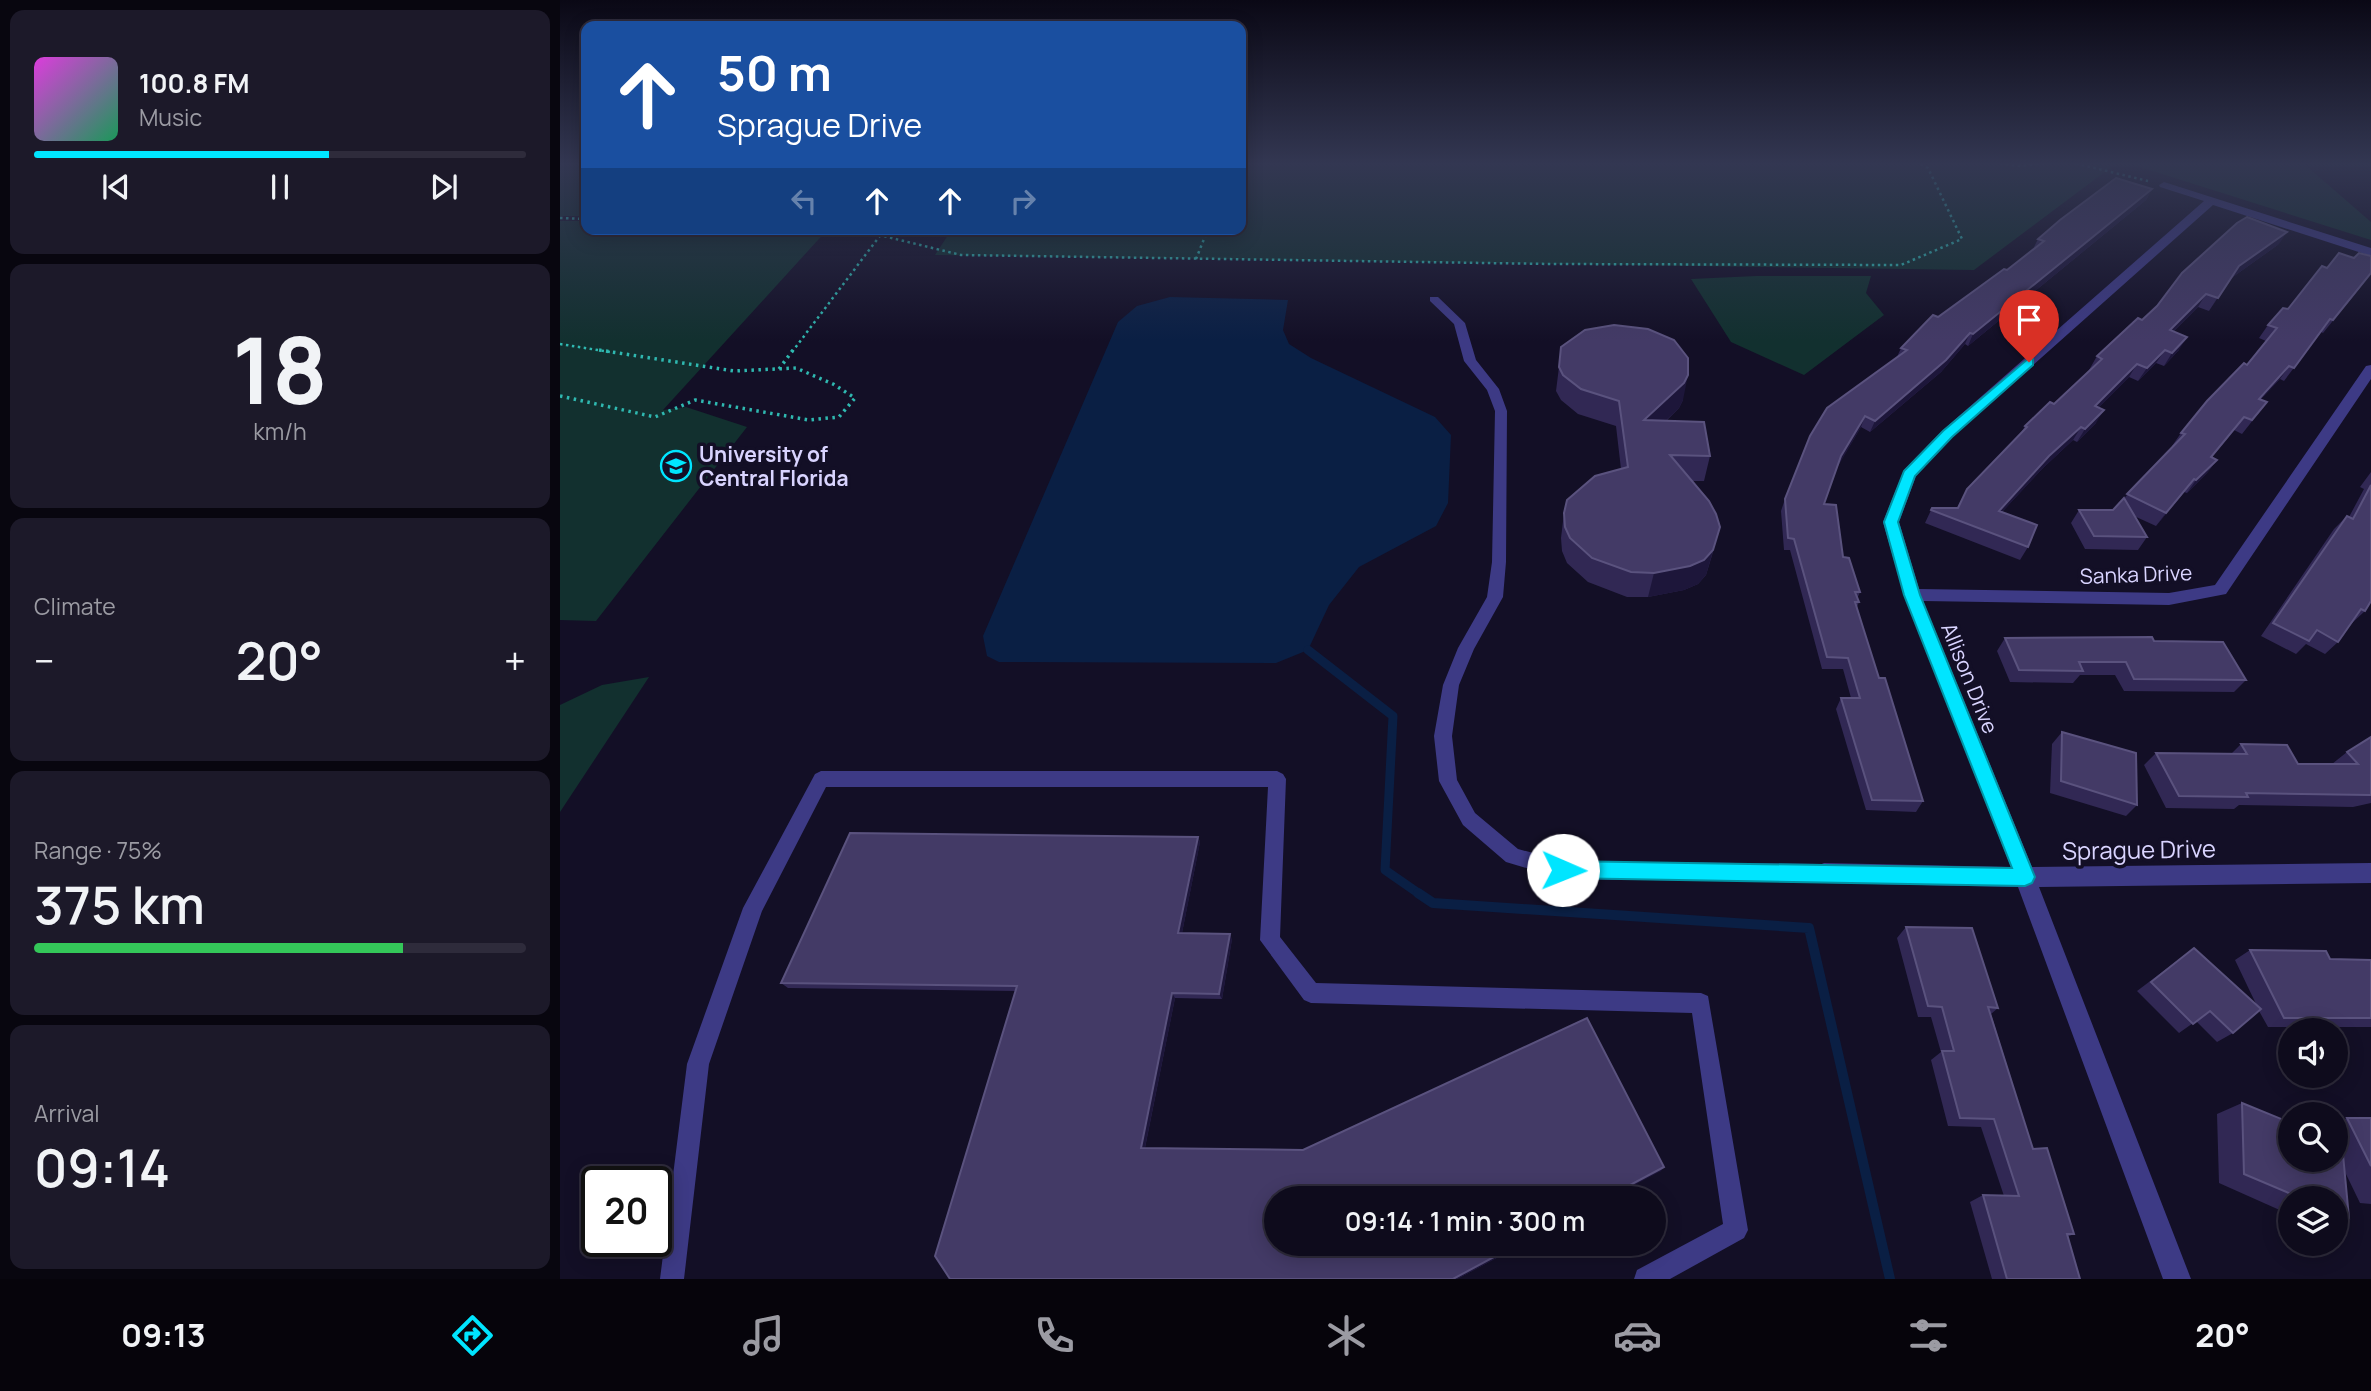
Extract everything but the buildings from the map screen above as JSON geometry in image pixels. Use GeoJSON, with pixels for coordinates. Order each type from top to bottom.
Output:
{"type":"FeatureCollection","features":[{"type":"Feature","properties":{"kind":"street","name":"Allison Drive"},"geometry":{"type":"LineString","coordinates":[[2177,1279],[2025,877],[1912,595],[1891,522],[1909,474],[1947,434],[2187,222]]}},
{"type":"Feature","properties":{"kind":"street"},"geometry":{"type":"LineString","coordinates":[[2278,222],[2371,252]]}},
{"type":"Feature","properties":{"kind":"street","name":"Sanka Drive"},"geometry":{"type":"LineString","coordinates":[[1912,595],[2169,598],[2220,590],[2371,369]]}},
{"type":"Feature","properties":{"kind":"street","name":"Sprague Drive"},"geometry":{"type":"LineString","coordinates":[[1824,873],[2025,877],[2371,873]]}},
{"type":"Feature","properties":{"kind":"lane"},"geometry":{"type":"LineString","coordinates":[[1434,299],[1458,323],[1469,361],[1493,389],[1501,411],[1499,562],[1494,597],[1466,648],[1451,685],[1443,736],[1448,781],[1469,819],[1513,856],[1563,870],[1824,873]]}},
{"type":"Feature","properties":{"kind":"lane"},"geometry":{"type":"LineString","coordinates":[[672,1279],[698,1064],[753,908],[821,779],[1277,779],[1270,940],[1311,993],[1701,1003],[1736,1230],[1646,1279]]}},
{"type":"Feature","properties":{"kind":"path"},"geometry":{"type":"LineString","coordinates":[[779,369],[880,235],[961,255],[1564,264],[1901,265],[1962,239],[1954,222]]}},
{"type":"Feature","properties":{"kind":"path"},"geometry":{"type":"LineString","coordinates":[[1196,259],[1206,235]]}},
{"type":"Feature","properties":{"kind":"path"},"geometry":{"type":"LineString","coordinates":[[560,344],[734,371],[796,368],[833,384],[855,398],[839,418],[809,420],[695,400],[655,417],[560,396]]}},
{"type":"Feature","properties":{"kind":"green space"},"geometry":{"type":"Polygon","coordinates":[[[560,222],[581,222],[581,235],[823,235],[663,410],[686,407],[747,427],[596,621],[560,620],[560,222]]]}},
{"type":"Feature","properties":{"kind":"green space"},"geometry":{"type":"Polygon","coordinates":[[[1246,222],[2038,222],[1974,270],[935,255],[948,235],[1246,235],[1246,222]]]}},
{"type":"Feature","properties":{"kind":"green space"},"geometry":{"type":"Polygon","coordinates":[[[2313,222],[2371,222],[2371,240],[2313,222]]]}},
{"type":"Feature","properties":{"kind":"green space"},"geometry":{"type":"Polygon","coordinates":[[[1871,276],[1866,293],[1884,315],[1804,375],[1731,342],[1691,279],[1871,276]]]}},
{"type":"Feature","properties":{"kind":"green space"},"geometry":{"type":"Polygon","coordinates":[[[649,677],[560,812],[560,705],[602,685],[649,677]]]}},
{"type":"Feature","properties":{"kind":"water"},"geometry":{"type":"Polygon","coordinates":[[[1170,297],[1288,300],[1283,330],[1289,344],[1311,358],[1435,417],[1451,435],[1448,503],[1436,526],[1359,567],[1329,605],[1308,650],[1276,663],[999,662],[987,656],[983,636],[1118,322],[1137,306],[1170,297]]]}},
{"type":"Feature","properties":{"kind":"waterway"},"geometry":{"type":"LineString","coordinates":[[1308,650],[1393,716],[1385,870],[1421,895]]}},
{"type":"Feature","properties":{"kind":"waterway"},"geometry":{"type":"LineString","coordinates":[[1421,895],[1433,903],[1809,928],[1890,1279]]}},
{"type":"Feature","properties":{"kind":"place","name":"University of Central Florida"},"geometry":{"type":"Point","coordinates":[676,466]}},
{"type":"Feature","properties":{"kind":"route"},"geometry":{"type":"LineString","coordinates":[[1563,870],[2025,877],[1912,595],[1891,522],[1909,474],[1947,434],[2029,362]]}}]}
